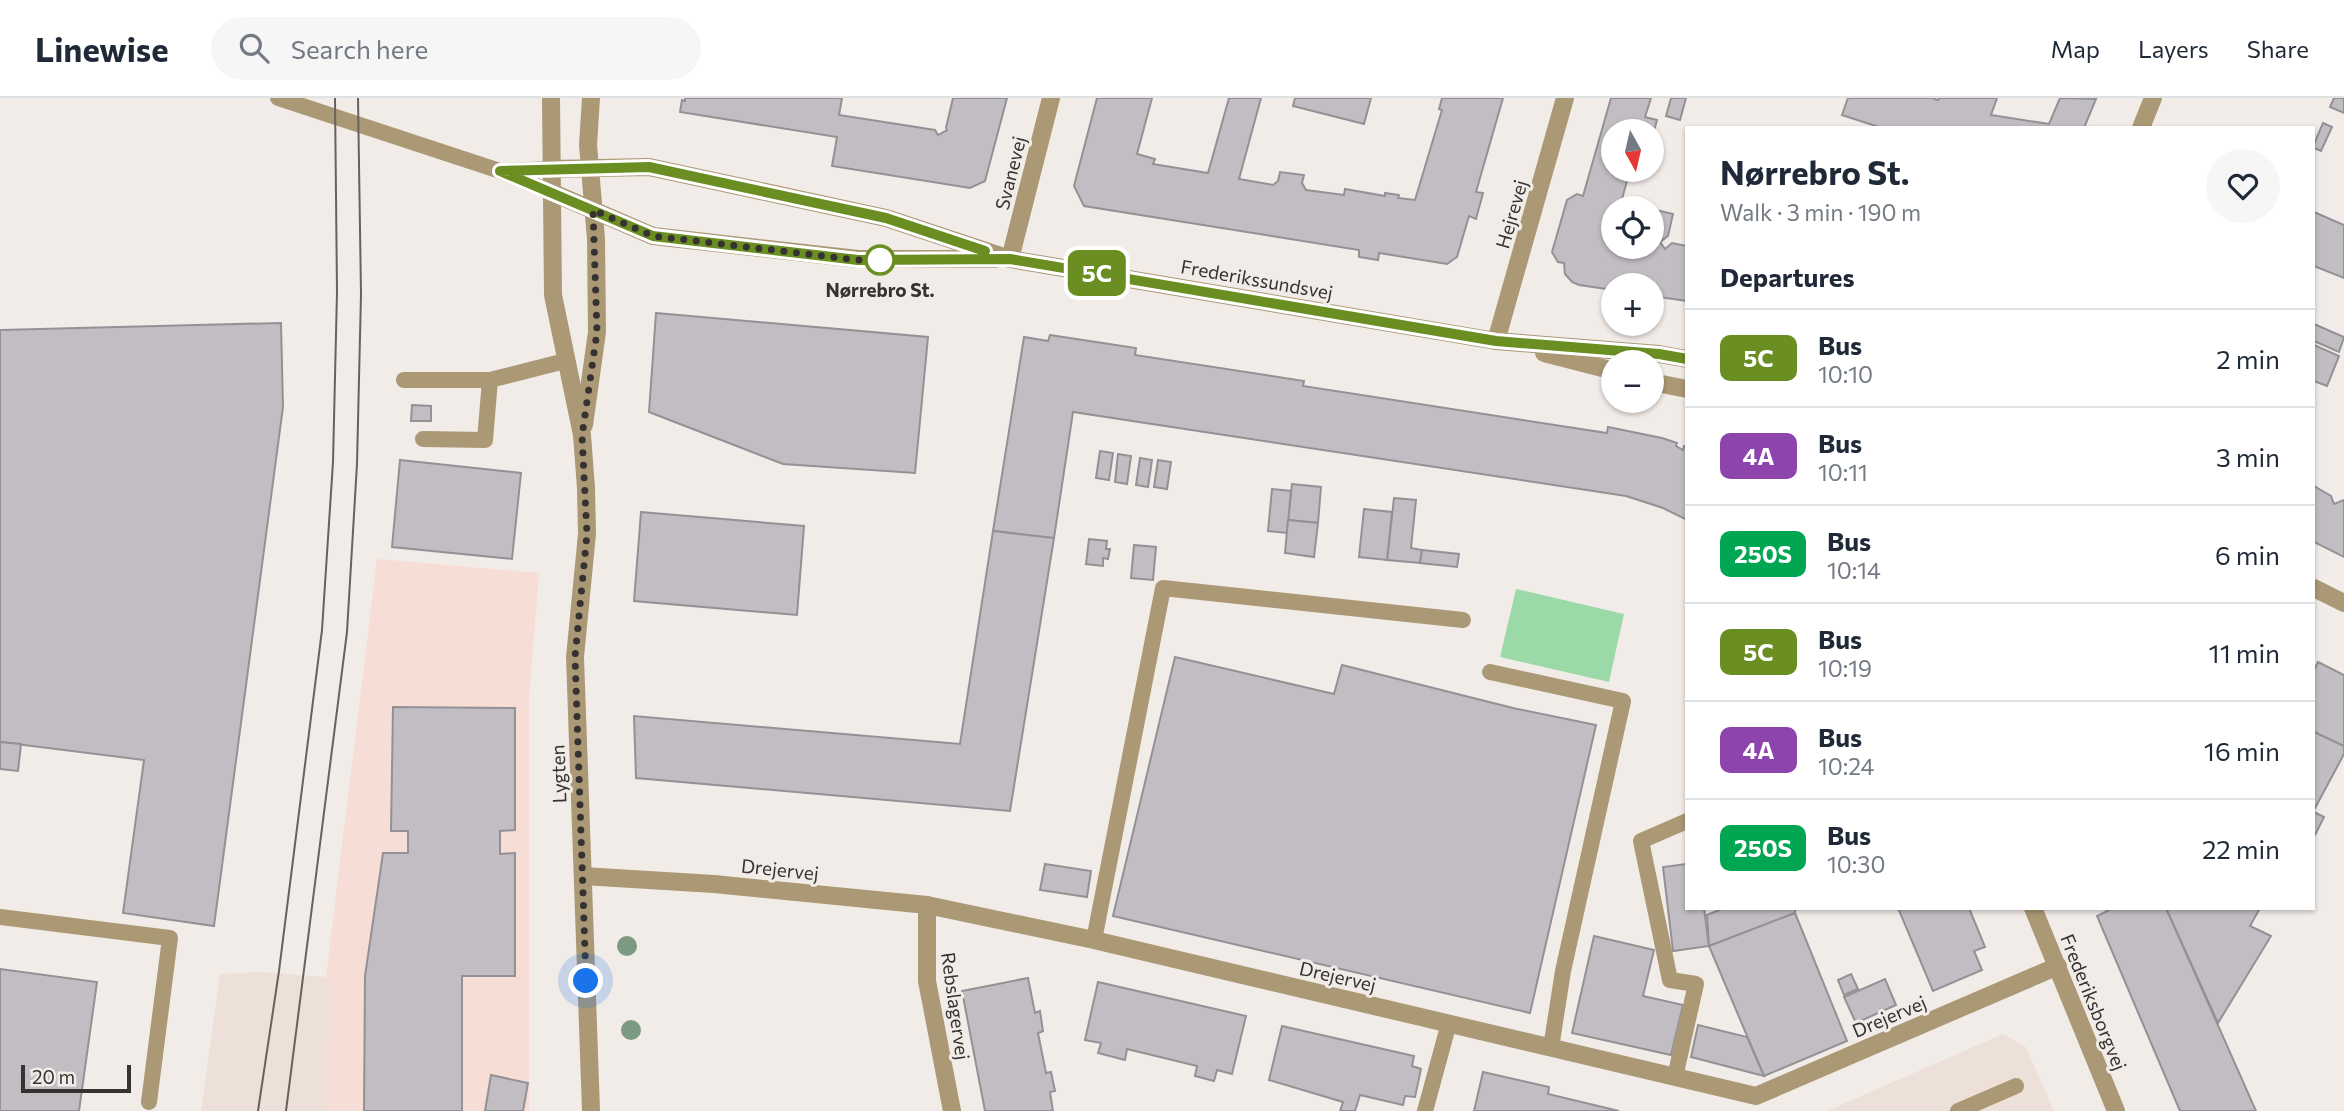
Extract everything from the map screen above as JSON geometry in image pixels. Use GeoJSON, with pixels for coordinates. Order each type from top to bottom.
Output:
{"type":"FeatureCollection","features":[{"type":"Feature","properties":{"kind":"street","name":"Lygten"},"geometry":{"type":"LineString","coordinates":[[551,98],[553,295],[582,436],[587,534],[575,657],[591,1111]]}},
{"type":"Feature","properties":{"kind":"street","name":"Lygten"},"geometry":{"type":"LineString","coordinates":[[582,436],[597,332],[596,239],[588,145],[591,98]]}},
{"type":"Feature","properties":{"kind":"street","name":"Svanevej"},"geometry":{"type":"LineString","coordinates":[[1010,259],[1051,98]]}},
{"type":"Feature","properties":{"kind":"street","name":"Hejrevej"},"geometry":{"type":"LineString","coordinates":[[1496,341],[1565,98]]}},
{"type":"Feature","properties":{"kind":"street"},"geometry":{"type":"LineString","coordinates":[[2142,126],[2153,98]]}},
{"type":"Feature","properties":{"kind":"street","name":"Frederikssundsvej"},"geometry":{"type":"LineString","coordinates":[[551,169],[649,167],[886,218],[1010,259],[1496,341],[1601,368]]}},
{"type":"Feature","properties":{"kind":"street","name":"Frederikssundsvej"},"geometry":{"type":"LineString","coordinates":[[551,192],[653,236],[858,260],[1010,259]]}},
{"type":"Feature","properties":{"kind":"street","name":"Frederikssundsvej"},"geometry":{"type":"LineString","coordinates":[[1496,341],[1659,354],[1685,359]]}},
{"type":"Feature","properties":{"kind":"street"},"geometry":{"type":"LineString","coordinates":[[1664,384],[1685,389]]}},
{"type":"Feature","properties":{"kind":"street"},"geometry":{"type":"LineString","coordinates":[[2315,588],[2344,603]]}},
{"type":"Feature","properties":{"kind":"street","name":"Drejervej"},"geometry":{"type":"LineString","coordinates":[[583,876],[713,884],[927,905],[1094,940],[1756,1096],[2058,966]]}},
{"type":"Feature","properties":{"kind":"street","name":"Rebslagervej"},"geometry":{"type":"LineString","coordinates":[[927,905],[927,981],[952,1111]]}},
{"type":"Feature","properties":{"kind":"street","name":"Frederiksborgvej"},"geometry":{"type":"LineString","coordinates":[[2033,910],[2116,1111]]}},
{"type":"Feature","properties":{"kind":"lane"},"geometry":{"type":"LineString","coordinates":[[278,98],[500,171],[551,192]]}},
{"type":"Feature","properties":{"kind":"lane"},"geometry":{"type":"LineString","coordinates":[[500,171],[551,169]]}},
{"type":"Feature","properties":{"kind":"lane"},"geometry":{"type":"LineString","coordinates":[[404,380],[490,380],[565,362]]}},
{"type":"Feature","properties":{"kind":"lane"},"geometry":{"type":"LineString","coordinates":[[423,439],[485,440],[490,380]]}},
{"type":"Feature","properties":{"kind":"lane"},"geometry":{"type":"LineString","coordinates":[[1094,940],[1163,588],[1462,620]]}},
{"type":"Feature","properties":{"kind":"lane"},"geometry":{"type":"LineString","coordinates":[[1490,672],[1623,701],[1563,971],[1551,1048]]}},
{"type":"Feature","properties":{"kind":"lane"},"geometry":{"type":"LineString","coordinates":[[1675,1077],[1696,984],[1670,981],[1641,841],[1685,822]]}},
{"type":"Feature","properties":{"kind":"lane"},"geometry":{"type":"LineString","coordinates":[[0,917],[170,938],[149,1102]]}},
{"type":"Feature","properties":{"kind":"lane"},"geometry":{"type":"LineString","coordinates":[[1425,1111],[1449,1023]]}},
{"type":"Feature","properties":{"kind":"lane"},"geometry":{"type":"LineString","coordinates":[[1958,1111],[2016,1086]]}},
{"type":"Feature","properties":{"kind":"shaded area"},"geometry":{"type":"Polygon","coordinates":[[[377,559],[539,573],[529,699],[529,1111],[326,1111],[330,983],[326,977],[377,559]]]}},
{"type":"Feature","properties":{"kind":"shaded area"},"geometry":{"type":"Polygon","coordinates":[[[261,972],[326,977],[330,983],[326,1111],[201,1111],[220,974],[261,972]]]}},
{"type":"Feature","properties":{"kind":"shaded area"},"geometry":{"type":"Polygon","coordinates":[[[2003,1034],[2026,1047],[2054,1111],[1827,1111],[2003,1034]]]}},
{"type":"Feature","properties":{"kind":"green space"},"geometry":{"type":"Polygon","coordinates":[[[1516,589],[1624,614],[1609,682],[1500,657],[1516,589]]]}},
{"type":"Feature","properties":{"kind":"building"},"geometry":{"type":"Polygon","coordinates":[[[685,98],[842,98],[839,115],[935,130],[938,135],[947,130],[953,98],[1007,98],[985,181],[970,188],[832,166],[837,137],[680,112],[682,100],[685,101],[685,98]]]}},
{"type":"Feature","properties":{"kind":"building"},"geometry":{"type":"Polygon","coordinates":[[[1097,98],[1152,98],[1137,154],[1155,159],[1153,164],[1208,173],[1229,98],[1261,98],[1239,179],[1273,185],[1278,181],[1280,172],[1304,175],[1302,183],[1306,190],[1344,195],[1345,189],[1385,196],[1385,193],[1399,195],[1398,198],[1415,200],[1442,110],[1439,109],[1442,98],[1503,98],[1476,192],[1483,193],[1476,219],[1469,216],[1457,257],[1447,264],[1379,253],[1378,260],[1359,257],[1359,250],[1084,206],[1074,186],[1097,98]]]}},
{"type":"Feature","properties":{"kind":"building"},"geometry":{"type":"Polygon","coordinates":[[[1295,98],[1371,98],[1364,124],[1293,106],[1295,98]]]}},
{"type":"Feature","properties":{"kind":"building"},"geometry":{"type":"Polygon","coordinates":[[[1611,98],[1651,98],[1645,117],[1653,119],[1605,119],[1611,98]]]}},
{"type":"Feature","properties":{"kind":"building"},"geometry":{"type":"Polygon","coordinates":[[[1671,98],[1686,98],[1680,120],[1666,116],[1671,98]]]}},
{"type":"Feature","properties":{"kind":"building"},"geometry":{"type":"Polygon","coordinates":[[[1848,98],[1997,98],[1991,115],[2049,124],[2060,98],[2096,99],[2085,126],[1876,126],[1842,115],[1848,98]]]}},
{"type":"Feature","properties":{"kind":"building"},"geometry":{"type":"Polygon","coordinates":[[[2334,98],[2344,98],[2344,113],[2330,107],[2334,98]]]}},
{"type":"Feature","properties":{"kind":"building"},"geometry":{"type":"Polygon","coordinates":[[[2323,123],[2332,127],[2321,151],[2315,148],[2323,123]]]}},
{"type":"Feature","properties":{"kind":"building"},"geometry":{"type":"Polygon","coordinates":[[[1601,133],[1601,182],[1627,182],[1623,196],[1601,196],[1601,259],[1664,259],[1664,248],[1672,243],[1685,246],[1685,301],[1664,298],[1664,273],[1601,273],[1601,288],[1572,282],[1565,274],[1564,263],[1558,262],[1552,252],[1567,200],[1577,194],[1583,196],[1601,133]]]}},
{"type":"Feature","properties":{"kind":"building"},"geometry":{"type":"Polygon","coordinates":[[[1664,212],[1673,214],[1668,236],[1664,239],[1664,212]]]}},
{"type":"Feature","properties":{"kind":"building"},"geometry":{"type":"Polygon","coordinates":[[[2315,212],[2344,225],[2344,278],[2315,266],[2315,212]]]}},
{"type":"Feature","properties":{"kind":"building"},"geometry":{"type":"Polygon","coordinates":[[[656,313],[928,337],[915,473],[783,464],[649,412],[656,313]]]}},
{"type":"Feature","properties":{"kind":"building"},"geometry":{"type":"Polygon","coordinates":[[[281,323],[283,407],[214,926],[123,913],[144,760],[0,742],[0,330],[281,323]]]}},
{"type":"Feature","properties":{"kind":"building"},"geometry":{"type":"Polygon","coordinates":[[[2315,324],[2344,337],[2339,352],[2315,341],[2315,324]]]}},
{"type":"Feature","properties":{"kind":"building"},"geometry":{"type":"Polygon","coordinates":[[[1050,335],[1136,348],[1135,355],[1304,381],[1303,386],[1607,433],[1608,427],[1662,438],[1677,443],[1676,446],[1683,450],[1685,446],[1685,519],[1663,508],[1626,496],[1073,412],[1054,538],[993,531],[1024,337],[1048,341],[1050,335]]]}},
{"type":"Feature","properties":{"kind":"building"},"geometry":{"type":"Polygon","coordinates":[[[2315,345],[2339,356],[2327,386],[2315,381],[2315,345]]]}},
{"type":"Feature","properties":{"kind":"building"},"geometry":{"type":"Polygon","coordinates":[[[412,405],[431,406],[431,421],[411,421],[412,405]]]}},
{"type":"Feature","properties":{"kind":"building"},"geometry":{"type":"Polygon","coordinates":[[[1100,451],[1113,453],[1109,480],[1096,478],[1100,451]]]}},
{"type":"Feature","properties":{"kind":"building"},"geometry":{"type":"Polygon","coordinates":[[[1118,454],[1131,456],[1127,484],[1115,482],[1118,454]]]}},
{"type":"Feature","properties":{"kind":"building"},"geometry":{"type":"Polygon","coordinates":[[[1140,458],[1152,460],[1148,487],[1136,485],[1140,458]]]}},
{"type":"Feature","properties":{"kind":"building"},"geometry":{"type":"Polygon","coordinates":[[[400,460],[521,473],[512,559],[392,547],[400,460]]]}},
{"type":"Feature","properties":{"kind":"building"},"geometry":{"type":"Polygon","coordinates":[[[1158,460],[1171,462],[1167,489],[1154,487],[1158,460]]]}},
{"type":"Feature","properties":{"kind":"building"},"geometry":{"type":"Polygon","coordinates":[[[1292,484],[1321,487],[1318,523],[1288,520],[1292,484]]]}},
{"type":"Feature","properties":{"kind":"building"},"geometry":{"type":"Polygon","coordinates":[[[2315,487],[2331,496],[2334,504],[2344,500],[2344,557],[2315,542],[2315,487]]]}},
{"type":"Feature","properties":{"kind":"building"},"geometry":{"type":"Polygon","coordinates":[[[1272,489],[1291,491],[1287,533],[1268,531],[1272,489]]]}},
{"type":"Feature","properties":{"kind":"building"},"geometry":{"type":"Polygon","coordinates":[[[1394,498],[1416,500],[1411,548],[1422,550],[1420,563],[1387,560],[1394,498]]]}},
{"type":"Feature","properties":{"kind":"building"},"geometry":{"type":"Polygon","coordinates":[[[1364,509],[1392,512],[1387,560],[1359,557],[1364,509]]]}},
{"type":"Feature","properties":{"kind":"building"},"geometry":{"type":"Polygon","coordinates":[[[641,512],[804,526],[797,615],[634,601],[641,512]]]}},
{"type":"Feature","properties":{"kind":"building"},"geometry":{"type":"Polygon","coordinates":[[[1288,520],[1318,523],[1314,557],[1285,553],[1288,520]]]}},
{"type":"Feature","properties":{"kind":"building"},"geometry":{"type":"Polygon","coordinates":[[[993,531],[1054,538],[1010,811],[636,778],[634,716],[960,744],[993,531]]]}},
{"type":"Feature","properties":{"kind":"building"},"geometry":{"type":"Polygon","coordinates":[[[1089,539],[1107,541],[1106,549],[1110,549],[1108,559],[1103,558],[1103,566],[1086,564],[1089,539]]]}},
{"type":"Feature","properties":{"kind":"building"},"geometry":{"type":"Polygon","coordinates":[[[1134,545],[1156,547],[1153,580],[1131,578],[1134,545]]]}},
{"type":"Feature","properties":{"kind":"building"},"geometry":{"type":"Polygon","coordinates":[[[1422,550],[1459,554],[1457,567],[1420,563],[1422,550]]]}},
{"type":"Feature","properties":{"kind":"building"},"geometry":{"type":"Polygon","coordinates":[[[1175,657],[1334,694],[1342,665],[1513,708],[1596,725],[1530,1013],[1113,916],[1175,657]]]}},
{"type":"Feature","properties":{"kind":"building"},"geometry":{"type":"Polygon","coordinates":[[[2318,662],[2344,675],[2344,746],[2315,732],[2315,668],[2318,662]]]}},
{"type":"Feature","properties":{"kind":"building"},"geometry":{"type":"Polygon","coordinates":[[[393,707],[515,708],[515,830],[500,831],[500,854],[515,853],[515,976],[462,976],[462,1111],[364,1111],[365,976],[383,853],[408,853],[408,831],[391,831],[393,707]]]}},
{"type":"Feature","properties":{"kind":"building"},"geometry":{"type":"Polygon","coordinates":[[[2315,732],[2344,746],[2344,754],[2315,808],[2315,732]]]}},
{"type":"Feature","properties":{"kind":"building"},"geometry":{"type":"Polygon","coordinates":[[[0,742],[21,744],[18,771],[0,769],[0,742]]]}},
{"type":"Feature","properties":{"kind":"building"},"geometry":{"type":"Polygon","coordinates":[[[2315,812],[2324,817],[2315,835],[2315,812]]]}},
{"type":"Feature","properties":{"kind":"building"},"geometry":{"type":"Polygon","coordinates":[[[1045,864],[1091,871],[1087,897],[1040,890],[1045,864]]]}},
{"type":"Feature","properties":{"kind":"building"},"geometry":{"type":"Polygon","coordinates":[[[1685,864],[1685,910],[1704,910],[1709,946],[1673,951],[1663,867],[1685,864]]]}},
{"type":"Feature","properties":{"kind":"building"},"geometry":{"type":"Polygon","coordinates":[[[1719,910],[1795,910],[1795,913],[1709,946],[1707,915],[1719,910]]]}},
{"type":"Feature","properties":{"kind":"building"},"geometry":{"type":"Polygon","coordinates":[[[1899,910],[1970,910],[1985,947],[1974,951],[1982,970],[1933,991],[1899,910]]]}},
{"type":"Feature","properties":{"kind":"building"},"geometry":{"type":"Polygon","coordinates":[[[2109,910],[2167,910],[2256,1111],[2180,1111],[2097,916],[2109,910]]]}},
{"type":"Feature","properties":{"kind":"building"},"geometry":{"type":"Polygon","coordinates":[[[2167,910],[2259,910],[2250,926],[2271,936],[2218,1023],[2167,910]]]}},
{"type":"Feature","properties":{"kind":"building"},"geometry":{"type":"Polygon","coordinates":[[[1795,913],[1847,1041],[1764,1076],[1709,946],[1795,913]]]}},
{"type":"Feature","properties":{"kind":"building"},"geometry":{"type":"Polygon","coordinates":[[[1594,936],[1654,950],[1643,996],[1683,1005],[1671,1055],[1572,1033],[1594,936]]]}},
{"type":"Feature","properties":{"kind":"building"},"geometry":{"type":"Polygon","coordinates":[[[0,969],[97,982],[79,1111],[0,1111],[0,969]]]}},
{"type":"Feature","properties":{"kind":"building"},"geometry":{"type":"Polygon","coordinates":[[[1851,974],[1858,989],[1844,995],[1838,980],[1851,974]]]}},
{"type":"Feature","properties":{"kind":"building"},"geometry":{"type":"Polygon","coordinates":[[[1028,978],[1035,1013],[1040,1011],[1043,1031],[1038,1033],[1046,1073],[1051,1072],[1055,1091],[1050,1092],[1053,1111],[985,1111],[962,991],[1028,978]]]}},
{"type":"Feature","properties":{"kind":"building"},"geometry":{"type":"Polygon","coordinates":[[[1885,979],[1896,1005],[1856,1023],[1844,997],[1885,979]]]}},
{"type":"Feature","properties":{"kind":"building"},"geometry":{"type":"Polygon","coordinates":[[[1098,982],[1246,1016],[1232,1074],[1217,1070],[1214,1081],[1195,1076],[1197,1066],[1127,1049],[1125,1060],[1098,1053],[1101,1043],[1085,1040],[1098,982]]]}},
{"type":"Feature","properties":{"kind":"building"},"geometry":{"type":"Polygon","coordinates":[[[1698,1025],[1747,1037],[1764,1076],[1691,1057],[1698,1025]]]}},
{"type":"Feature","properties":{"kind":"building"},"geometry":{"type":"Polygon","coordinates":[[[1282,1026],[1414,1056],[1412,1066],[1421,1069],[1415,1097],[1405,1096],[1403,1105],[1360,1095],[1355,1111],[1340,1111],[1343,1102],[1269,1080],[1282,1026]]]}},
{"type":"Feature","properties":{"kind":"building"},"geometry":{"type":"Polygon","coordinates":[[[1483,1072],[1549,1087],[1548,1094],[1619,1111],[1474,1111],[1483,1072]]]}},
{"type":"Feature","properties":{"kind":"building"},"geometry":{"type":"Polygon","coordinates":[[[491,1075],[528,1083],[523,1111],[485,1111],[491,1075]]]}},
{"type":"Feature","properties":{"kind":"tram line"},"geometry":{"type":"LineString","coordinates":[[258,1111],[279,971],[322,630],[333,462],[337,292],[335,98]]}},
{"type":"Feature","properties":{"kind":"tram line"},"geometry":{"type":"LineString","coordinates":[[286,1111],[347,632],[357,464],[361,294],[358,98]]}},
{"type":"Feature","properties":{"kind":"bus line","name":"5C"},"geometry":{"type":"LineString","coordinates":[[985,251],[886,218],[649,167],[500,171],[653,236],[858,260],[1010,259],[1496,341],[1659,354],[1685,359]]}},
{"type":"Feature","properties":{"kind":"place","name":"Nørrebro St."},"geometry":{"type":"Point","coordinates":[880,260]}},
{"type":"Feature","properties":{"kind":"route"},"geometry":{"type":"LineString","coordinates":[[586,981],[575,657],[587,534],[582,436],[597,332],[593,210],[653,236],[858,260],[883,260],[880,260]]}}]}
